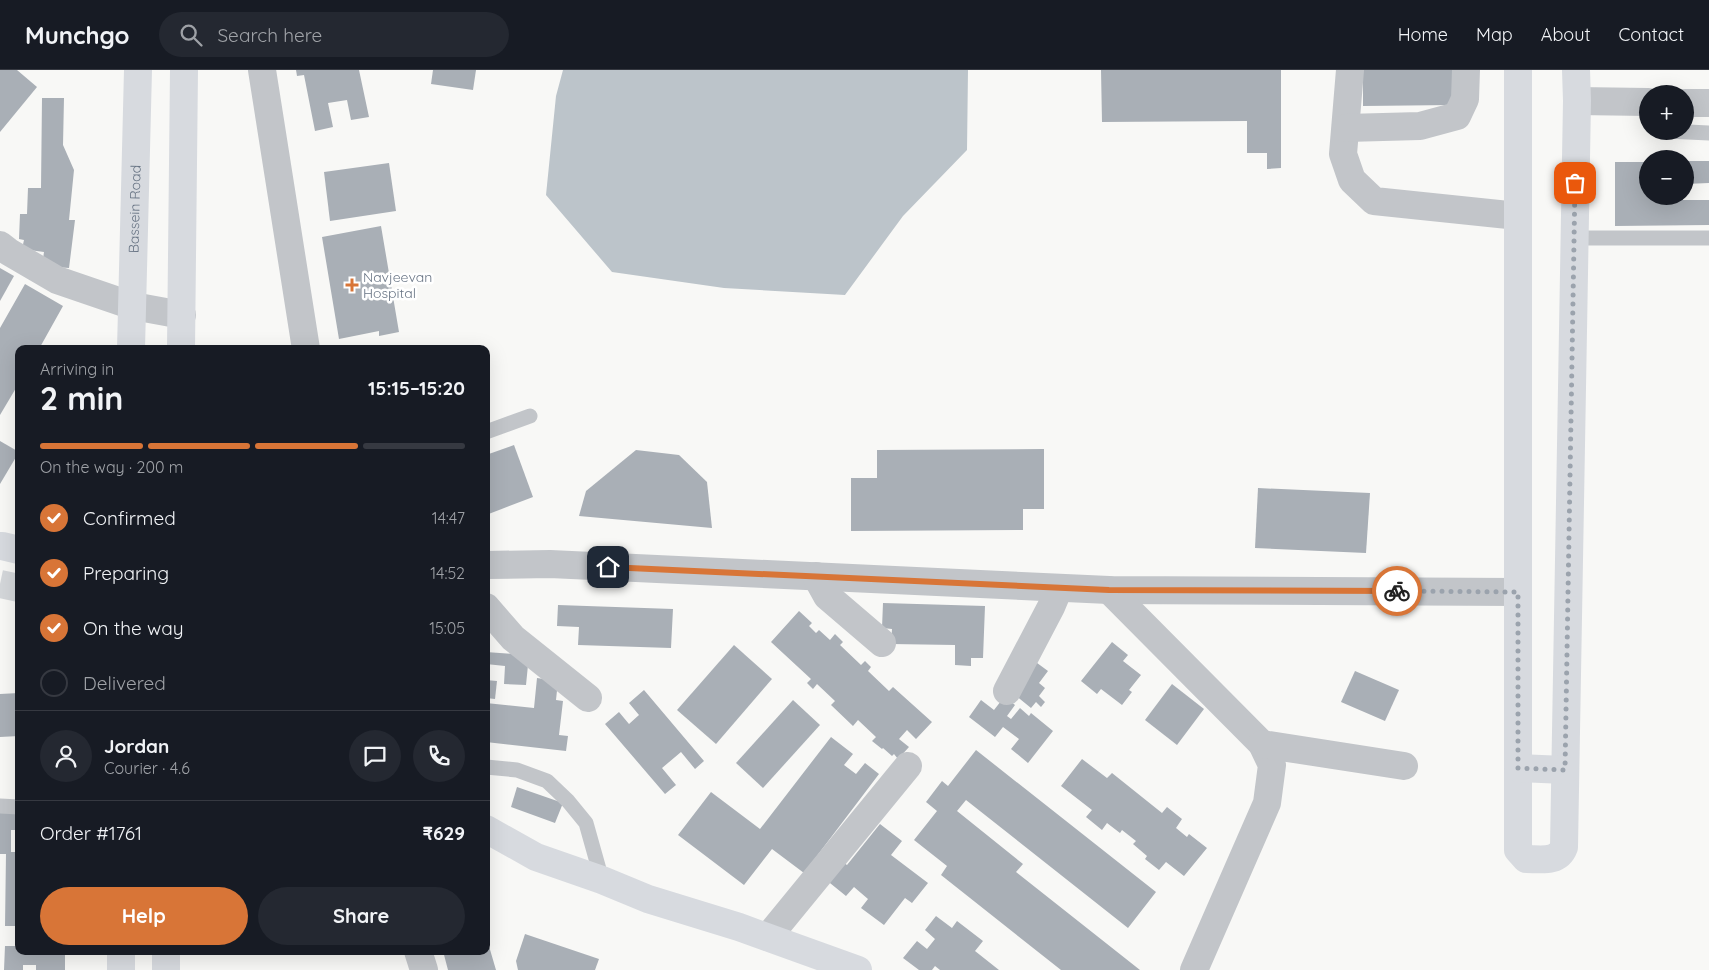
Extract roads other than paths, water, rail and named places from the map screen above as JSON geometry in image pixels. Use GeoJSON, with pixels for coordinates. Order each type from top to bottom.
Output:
{"type":"FeatureCollection","features":[{"type":"Feature","properties":{"kind":"street","name":"Bassein Road"},"geometry":{"type":"LineString","coordinates":[[131,345],[138,70]]}},
{"type":"Feature","properties":{"kind":"street"},"geometry":{"type":"LineString","coordinates":[[182,345],[184,70]]}},
{"type":"Feature","properties":{"kind":"street"},"geometry":{"type":"LineString","coordinates":[[262,70],[305,345]]}},
{"type":"Feature","properties":{"kind":"street"},"geometry":{"type":"LineString","coordinates":[[1350,70],[1344,154],[1352,180],[1374,201],[1518,216]]}},
{"type":"Feature","properties":{"kind":"street"},"geometry":{"type":"LineString","coordinates":[[1346,128],[1420,126],[1457,116],[1465,99],[1466,70]]}},
{"type":"Feature","properties":{"kind":"street"},"geometry":{"type":"LineString","coordinates":[[1518,70],[1518,850],[1526,859],[1552,859],[1562,854],[1564,847],[1576,70]]}},
{"type":"Feature","properties":{"kind":"street"},"geometry":{"type":"LineString","coordinates":[[1577,101],[1639,102]]}},
{"type":"Feature","properties":{"kind":"street"},"geometry":{"type":"LineString","coordinates":[[1694,103],[1709,103]]}},
{"type":"Feature","properties":{"kind":"street"},"geometry":{"type":"LineString","coordinates":[[0,245],[57,280],[133,306],[182,315]]}},
{"type":"Feature","properties":{"kind":"street"},"geometry":{"type":"LineString","coordinates":[[490,565],[550,564],[1109,590],[1518,592]]}},
{"type":"Feature","properties":{"kind":"street"},"geometry":{"type":"LineString","coordinates":[[816,576],[827,596],[882,643]]}},
{"type":"Feature","properties":{"kind":"street"},"geometry":{"type":"LineString","coordinates":[[1007,691],[1059,588]]}},
{"type":"Feature","properties":{"kind":"street"},"geometry":{"type":"LineString","coordinates":[[1109,590],[1262,744],[1272,765],[1267,803],[1194,970]]}},
{"type":"Feature","properties":{"kind":"street"},"geometry":{"type":"LineString","coordinates":[[490,612],[512,638],[588,698]]}},
{"type":"Feature","properties":{"kind":"street"},"geometry":{"type":"LineString","coordinates":[[1262,744],[1404,766]]}},
{"type":"Feature","properties":{"kind":"street"},"geometry":{"type":"LineString","coordinates":[[768,938],[908,766]]}},
{"type":"Feature","properties":{"kind":"street"},"geometry":{"type":"LineString","coordinates":[[1518,768],[1565,770]]}},
{"type":"Feature","properties":{"kind":"street"},"geometry":{"type":"LineString","coordinates":[[490,831],[536,857],[602,880],[648,899],[740,927],[858,970]]}},
{"type":"Feature","properties":{"kind":"street"},"geometry":{"type":"LineString","coordinates":[[121,955],[121,970]]}},
{"type":"Feature","properties":{"kind":"street"},"geometry":{"type":"LineString","coordinates":[[166,955],[166,970]]}},
{"type":"Feature","properties":{"kind":"street"},"geometry":{"type":"LineString","coordinates":[[419,955],[424,970]]}},
{"type":"Feature","properties":{"kind":"lane"},"geometry":{"type":"LineString","coordinates":[[1694,132],[1709,133]]}},
{"type":"Feature","properties":{"kind":"lane"},"geometry":{"type":"LineString","coordinates":[[1574,238],[1709,238]]}},
{"type":"Feature","properties":{"kind":"lane"},"geometry":{"type":"LineString","coordinates":[[490,431],[530,416]]}},
{"type":"Feature","properties":{"kind":"lane"},"geometry":{"type":"LineString","coordinates":[[490,767],[517,770],[547,780],[568,801],[586,823],[602,880]]}},
{"type":"Feature","properties":{"kind":"lane"},"geometry":{"type":"LineString","coordinates":[[0,806],[15,807]]}},
{"type":"Feature","properties":{"kind":"tunnel"},"geometry":{"type":"LineString","coordinates":[[0,584],[15,587]]}},
{"type":"Feature","properties":{"kind":"place","name":"Navjeevan Hospital"},"geometry":{"type":"Point","coordinates":[352,285]}}]}
